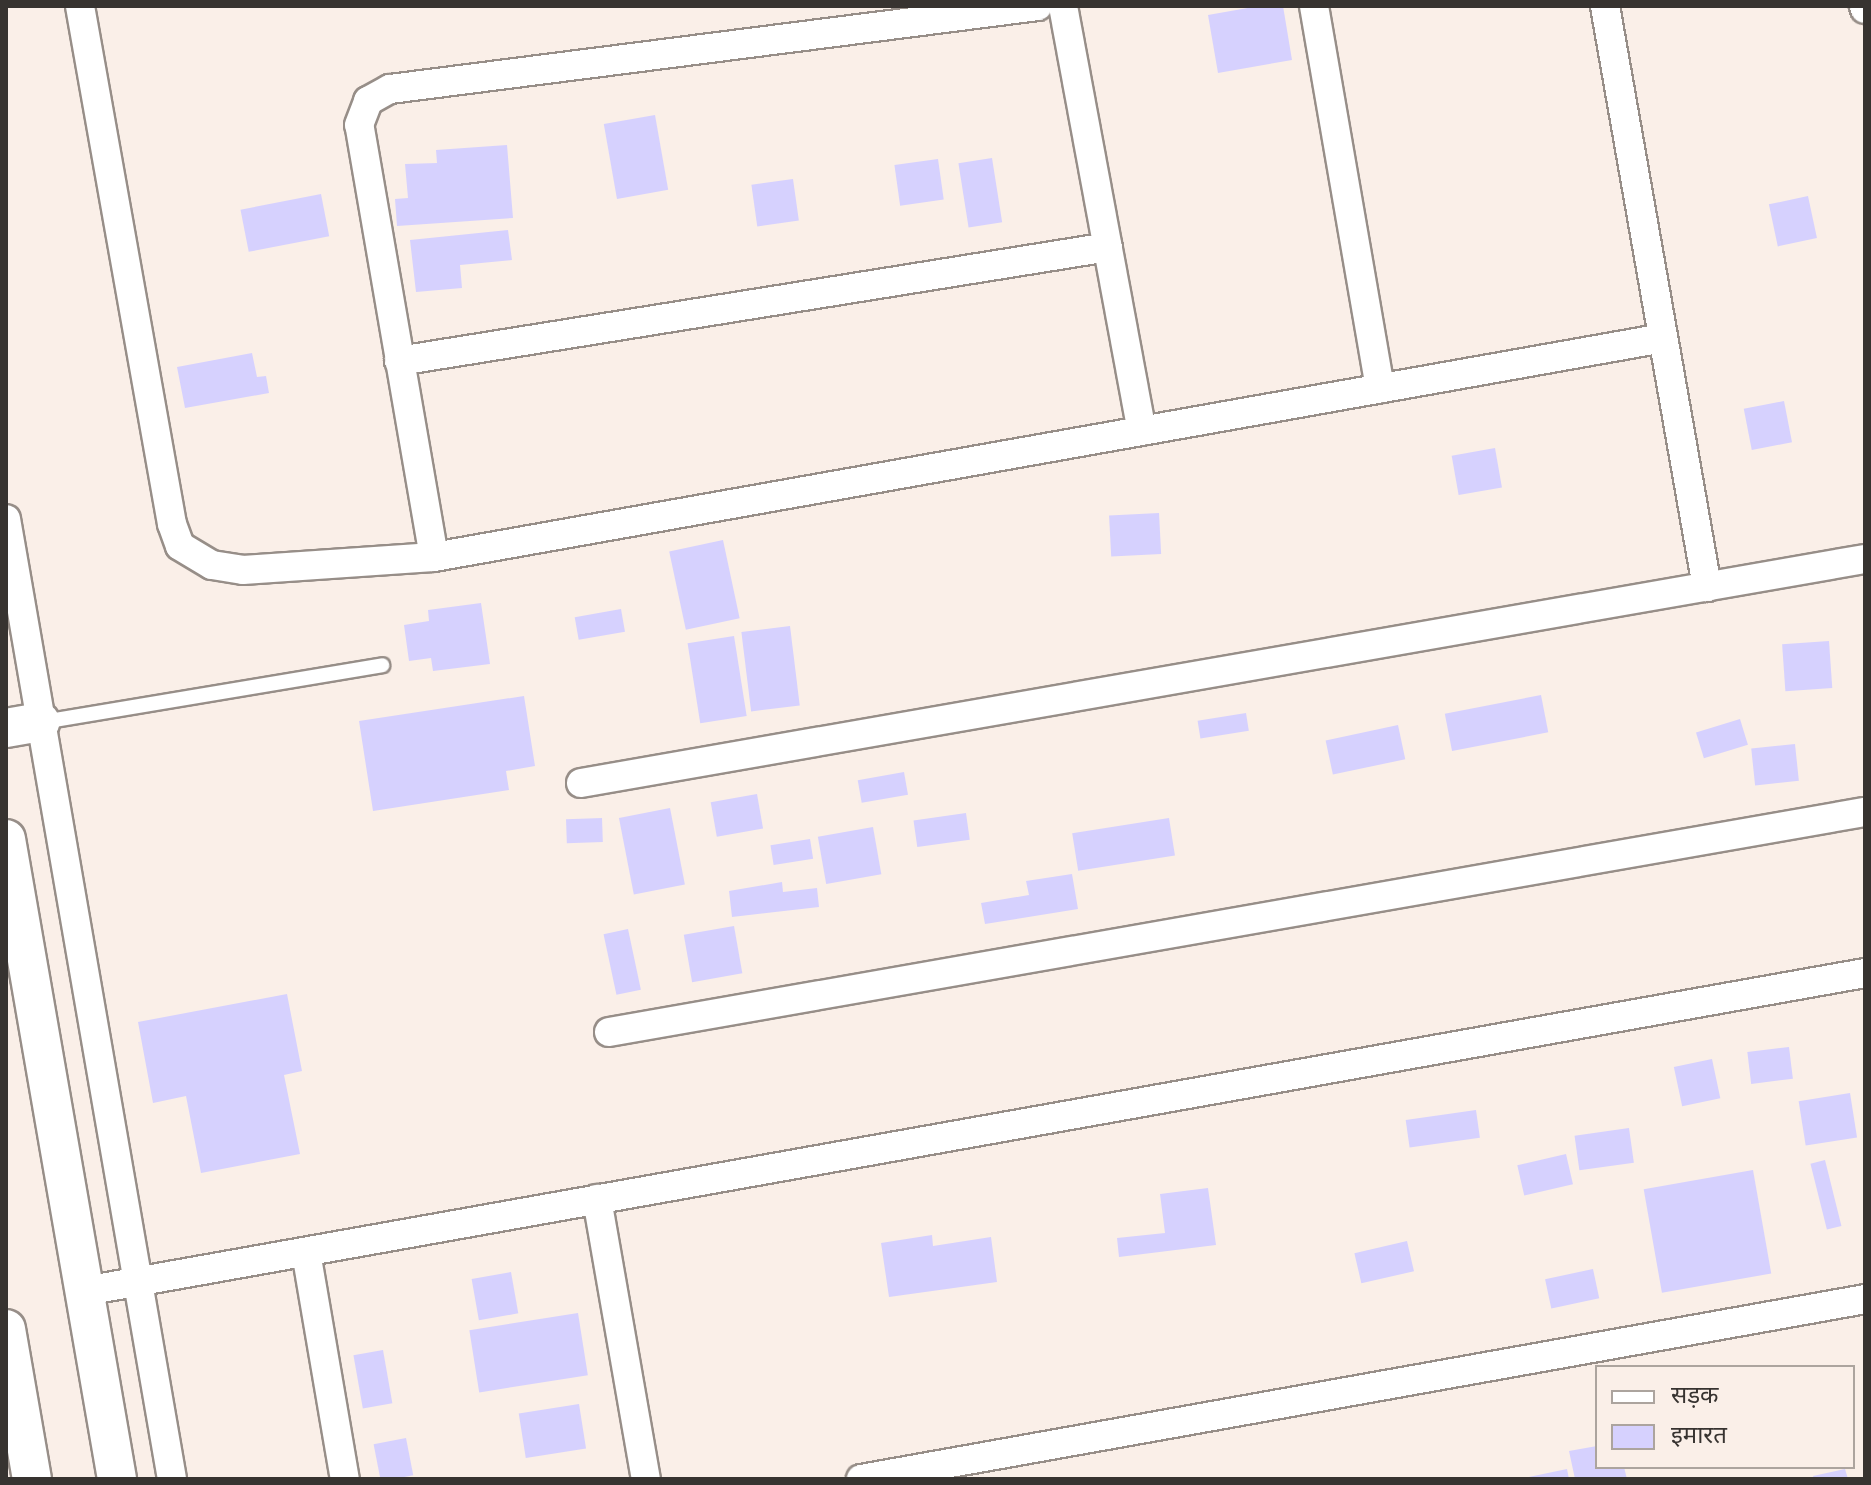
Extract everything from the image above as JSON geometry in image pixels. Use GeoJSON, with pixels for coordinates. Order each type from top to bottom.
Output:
{"type":"FeatureCollection","features":[{"type":"Feature","properties":{"kind":"street"},"geometry":{"type":"LineString","coordinates":[[80,6],[180,546],[212,565],[243,570],[434,557],[1663,338]]}},
{"type":"Feature","properties":{"kind":"street"},"geometry":{"type":"LineString","coordinates":[[434,557],[359,125],[361,111],[376,94],[1038,6]]}},
{"type":"Feature","properties":{"kind":"street"},"geometry":{"type":"LineString","coordinates":[[1063,6],[1142,431]]}},
{"type":"Feature","properties":{"kind":"street"},"geometry":{"type":"LineString","coordinates":[[1314,6],[1380,388]]}},
{"type":"Feature","properties":{"kind":"street"},"geometry":{"type":"LineString","coordinates":[[1605,6],[1707,587]]}},
{"type":"Feature","properties":{"kind":"street"},"geometry":{"type":"LineString","coordinates":[[399,361],[1108,247]]}},
{"type":"Feature","properties":{"kind":"street"},"geometry":{"type":"LineString","coordinates":[[6,519],[23,725],[141,1281],[172,1479]]}},
{"type":"Feature","properties":{"kind":"street"},"geometry":{"type":"LineString","coordinates":[[581,783],[1865,559]]}},
{"type":"Feature","properties":{"kind":"street"},"geometry":{"type":"LineString","coordinates":[[609,1032],[1865,812]]}},
{"type":"Feature","properties":{"kind":"street"},"geometry":{"type":"LineString","coordinates":[[6,839],[117,1479]]}},
{"type":"Feature","properties":{"kind":"street"},"geometry":{"type":"LineString","coordinates":[[85,1291],[1865,973]]}},
{"type":"Feature","properties":{"kind":"street"},"geometry":{"type":"LineString","coordinates":[[597,1199],[646,1479]]}},
{"type":"Feature","properties":{"kind":"street"},"geometry":{"type":"LineString","coordinates":[[306,1252],[345,1479]]}},
{"type":"Feature","properties":{"kind":"street"},"geometry":{"type":"LineString","coordinates":[[861,1479],[1865,1299]]}},
{"type":"Feature","properties":{"kind":"street"},"geometry":{"type":"LineString","coordinates":[[6,1329],[32,1479]]}},
{"type":"Feature","properties":{"kind":"lane"},"geometry":{"type":"LineString","coordinates":[[23,725],[382,665]]}},
{"type":"Feature","properties":{"kind":"building"},"geometry":{"type":"Polygon","coordinates":[[[1259,6],[1283,6],[1292,60],[1218,73],[1208,15],[1259,6]]]}},
{"type":"Feature","properties":{"kind":"building"},"geometry":{"type":"Polygon","coordinates":[[[655,115],[668,190],[617,199],[604,124],[655,115]]]}},
{"type":"Feature","properties":{"kind":"building"},"geometry":{"type":"Polygon","coordinates":[[[507,145],[513,218],[397,226],[395,199],[408,198],[405,164],[437,163],[436,150],[507,145]]]}},
{"type":"Feature","properties":{"kind":"building"},"geometry":{"type":"Polygon","coordinates":[[[992,158],[1002,222],[969,228],[958,163],[992,158]]]}},
{"type":"Feature","properties":{"kind":"building"},"geometry":{"type":"Polygon","coordinates":[[[938,159],[944,200],[900,206],[894,165],[938,159]]]}},
{"type":"Feature","properties":{"kind":"building"},"geometry":{"type":"Polygon","coordinates":[[[793,179],[799,221],[757,226],[751,185],[793,179]]]}},
{"type":"Feature","properties":{"kind":"building"},"geometry":{"type":"Polygon","coordinates":[[[321,194],[329,236],[249,252],[241,210],[321,194]]]}},
{"type":"Feature","properties":{"kind":"building"},"geometry":{"type":"Polygon","coordinates":[[[1808,196],[1817,238],[1778,246],[1769,204],[1808,196]]]}},
{"type":"Feature","properties":{"kind":"building"},"geometry":{"type":"Polygon","coordinates":[[[508,230],[512,260],[460,265],[462,288],[416,292],[410,240],[508,230]]]}},
{"type":"Feature","properties":{"kind":"building"},"geometry":{"type":"Polygon","coordinates":[[[252,353],[257,377],[266,376],[269,393],[185,408],[177,367],[252,353]]]}},
{"type":"Feature","properties":{"kind":"building"},"geometry":{"type":"Polygon","coordinates":[[[1784,401],[1792,442],[1752,450],[1744,409],[1784,401]]]}},
{"type":"Feature","properties":{"kind":"building"},"geometry":{"type":"Polygon","coordinates":[[[1495,448],[1502,487],[1459,495],[1452,456],[1495,448]]]}},
{"type":"Feature","properties":{"kind":"building"},"geometry":{"type":"Polygon","coordinates":[[[1159,513],[1161,554],[1111,557],[1109,516],[1159,513]]]}},
{"type":"Feature","properties":{"kind":"building"},"geometry":{"type":"Polygon","coordinates":[[[723,540],[740,618],[686,630],[669,551],[723,540]]]}},
{"type":"Feature","properties":{"kind":"building"},"geometry":{"type":"Polygon","coordinates":[[[481,603],[490,664],[433,671],[431,658],[409,661],[404,625],[429,621],[428,610],[481,603]]]}},
{"type":"Feature","properties":{"kind":"building"},"geometry":{"type":"Polygon","coordinates":[[[621,609],[625,632],[579,640],[575,617],[621,609]]]}},
{"type":"Feature","properties":{"kind":"building"},"geometry":{"type":"Polygon","coordinates":[[[790,626],[800,705],[751,711],[741,632],[790,626]]]}},
{"type":"Feature","properties":{"kind":"building"},"geometry":{"type":"Polygon","coordinates":[[[734,636],[747,716],[700,723],[688,643],[734,636]]]}},
{"type":"Feature","properties":{"kind":"building"},"geometry":{"type":"Polygon","coordinates":[[[1829,641],[1832,688],[1785,691],[1782,644],[1829,641]]]}},
{"type":"Feature","properties":{"kind":"building"},"geometry":{"type":"Polygon","coordinates":[[[1541,695],[1548,732],[1452,751],[1445,714],[1541,695]]]}},
{"type":"Feature","properties":{"kind":"building"},"geometry":{"type":"Polygon","coordinates":[[[524,696],[535,766],[506,771],[509,790],[373,811],[359,721],[524,696]]]}},
{"type":"Feature","properties":{"kind":"building"},"geometry":{"type":"Polygon","coordinates":[[[1246,713],[1249,731],[1200,738],[1198,721],[1246,713]]]}},
{"type":"Feature","properties":{"kind":"building"},"geometry":{"type":"Polygon","coordinates":[[[1740,719],[1748,745],[1704,758],[1696,732],[1740,719]]]}},
{"type":"Feature","properties":{"kind":"building"},"geometry":{"type":"Polygon","coordinates":[[[1398,725],[1405,759],[1333,775],[1326,740],[1398,725]]]}},
{"type":"Feature","properties":{"kind":"building"},"geometry":{"type":"Polygon","coordinates":[[[1795,744],[1799,781],[1755,785],[1751,749],[1795,744]]]}},
{"type":"Feature","properties":{"kind":"building"},"geometry":{"type":"Polygon","coordinates":[[[904,772],[908,795],[862,803],[858,780],[904,772]]]}},
{"type":"Feature","properties":{"kind":"building"},"geometry":{"type":"Polygon","coordinates":[[[757,794],[763,828],[717,837],[711,802],[757,794]]]}},
{"type":"Feature","properties":{"kind":"building"},"geometry":{"type":"Polygon","coordinates":[[[670,808],[685,885],[634,894],[619,818],[670,808]]]}},
{"type":"Feature","properties":{"kind":"building"},"geometry":{"type":"Polygon","coordinates":[[[966,813],[970,840],[917,847],[914,820],[966,813]]]}},
{"type":"Feature","properties":{"kind":"building"},"geometry":{"type":"Polygon","coordinates":[[[602,818],[603,842],[567,843],[566,819],[602,818]]]}},
{"type":"Feature","properties":{"kind":"building"},"geometry":{"type":"Polygon","coordinates":[[[1169,818],[1175,856],[1078,871],[1072,833],[1169,818]]]}},
{"type":"Feature","properties":{"kind":"building"},"geometry":{"type":"Polygon","coordinates":[[[873,827],[881,874],[826,884],[818,837],[873,827]]]}},
{"type":"Feature","properties":{"kind":"building"},"geometry":{"type":"Polygon","coordinates":[[[810,839],[813,859],[774,865],[770,845],[810,839]]]}},
{"type":"Feature","properties":{"kind":"building"},"geometry":{"type":"Polygon","coordinates":[[[1072,874],[1078,909],[985,924],[981,903],[1029,895],[1026,881],[1072,874]]]}},
{"type":"Feature","properties":{"kind":"building"},"geometry":{"type":"Polygon","coordinates":[[[782,882],[783,892],[817,888],[819,907],[732,917],[729,891],[782,882]]]}},
{"type":"Feature","properties":{"kind":"building"},"geometry":{"type":"Polygon","coordinates":[[[734,926],[742,973],[692,982],[684,935],[734,926]]]}},
{"type":"Feature","properties":{"kind":"building"},"geometry":{"type":"Polygon","coordinates":[[[628,929],[641,990],[616,995],[604,934],[628,929]]]}},
{"type":"Feature","properties":{"kind":"building"},"geometry":{"type":"Polygon","coordinates":[[[287,994],[302,1071],[284,1075],[300,1154],[201,1173],[186,1096],[153,1103],[138,1022],[287,994]]]}},
{"type":"Feature","properties":{"kind":"building"},"geometry":{"type":"Polygon","coordinates":[[[1789,1047],[1793,1079],[1751,1084],[1747,1052],[1789,1047]]]}},
{"type":"Feature","properties":{"kind":"building"},"geometry":{"type":"Polygon","coordinates":[[[1712,1059],[1720,1098],[1682,1106],[1674,1067],[1712,1059]]]}},
{"type":"Feature","properties":{"kind":"building"},"geometry":{"type":"Polygon","coordinates":[[[1850,1093],[1857,1137],[1806,1146],[1799,1101],[1850,1093]]]}},
{"type":"Feature","properties":{"kind":"building"},"geometry":{"type":"Polygon","coordinates":[[[1476,1110],[1480,1138],[1410,1148],[1406,1120],[1476,1110]]]}},
{"type":"Feature","properties":{"kind":"building"},"geometry":{"type":"Polygon","coordinates":[[[1629,1128],[1634,1163],[1579,1170],[1575,1136],[1629,1128]]]}},
{"type":"Feature","properties":{"kind":"building"},"geometry":{"type":"Polygon","coordinates":[[[1566,1154],[1573,1184],[1524,1195],[1517,1165],[1566,1154]]]}},
{"type":"Feature","properties":{"kind":"building"},"geometry":{"type":"Polygon","coordinates":[[[1825,1160],[1841,1226],[1827,1230],[1810,1164],[1825,1160]]]}},
{"type":"Feature","properties":{"kind":"building"},"geometry":{"type":"Polygon","coordinates":[[[1753,1170],[1771,1273],[1662,1293],[1644,1189],[1753,1170]]]}},
{"type":"Feature","properties":{"kind":"building"},"geometry":{"type":"Polygon","coordinates":[[[1208,1188],[1216,1245],[1119,1257],[1117,1238],[1165,1233],[1160,1194],[1208,1188]]]}},
{"type":"Feature","properties":{"kind":"building"},"geometry":{"type":"Polygon","coordinates":[[[932,1235],[933,1246],[991,1237],[997,1282],[889,1297],[881,1243],[932,1235]]]}},
{"type":"Feature","properties":{"kind":"building"},"geometry":{"type":"Polygon","coordinates":[[[1407,1241],[1414,1271],[1361,1283],[1354,1253],[1407,1241]]]}},
{"type":"Feature","properties":{"kind":"building"},"geometry":{"type":"Polygon","coordinates":[[[1593,1269],[1599,1298],[1551,1309],[1545,1279],[1593,1269]]]}},
{"type":"Feature","properties":{"kind":"building"},"geometry":{"type":"Polygon","coordinates":[[[511,1272],[518,1313],[479,1320],[472,1279],[511,1272]]]}},
{"type":"Feature","properties":{"kind":"building"},"geometry":{"type":"Polygon","coordinates":[[[578,1313],[588,1375],[479,1392],[469,1330],[578,1313]]]}},
{"type":"Feature","properties":{"kind":"building"},"geometry":{"type":"Polygon","coordinates":[[[383,1350],[392,1403],[363,1408],[353,1355],[383,1350]]]}},
{"type":"Feature","properties":{"kind":"building"},"geometry":{"type":"Polygon","coordinates":[[[579,1404],[586,1448],[526,1458],[519,1414],[579,1404]]]}},
{"type":"Feature","properties":{"kind":"building"},"geometry":{"type":"Polygon","coordinates":[[[406,1438],[413,1475],[380,1479],[374,1444],[406,1438]]]}},
{"type":"Feature","properties":{"kind":"building"},"geometry":{"type":"Polygon","coordinates":[[[1595,1446],[1595,1469],[1624,1469],[1627,1479],[1575,1479],[1569,1451],[1595,1446]]]}},
{"type":"Feature","properties":{"kind":"building"},"geometry":{"type":"Polygon","coordinates":[[[1567,1469],[1569,1479],[1524,1479],[1524,1478],[1567,1469]]]}},
{"type":"Feature","properties":{"kind":"building"},"geometry":{"type":"Polygon","coordinates":[[[1845,1469],[1848,1479],[1814,1479],[1813,1476],[1845,1469]]]}}]}
